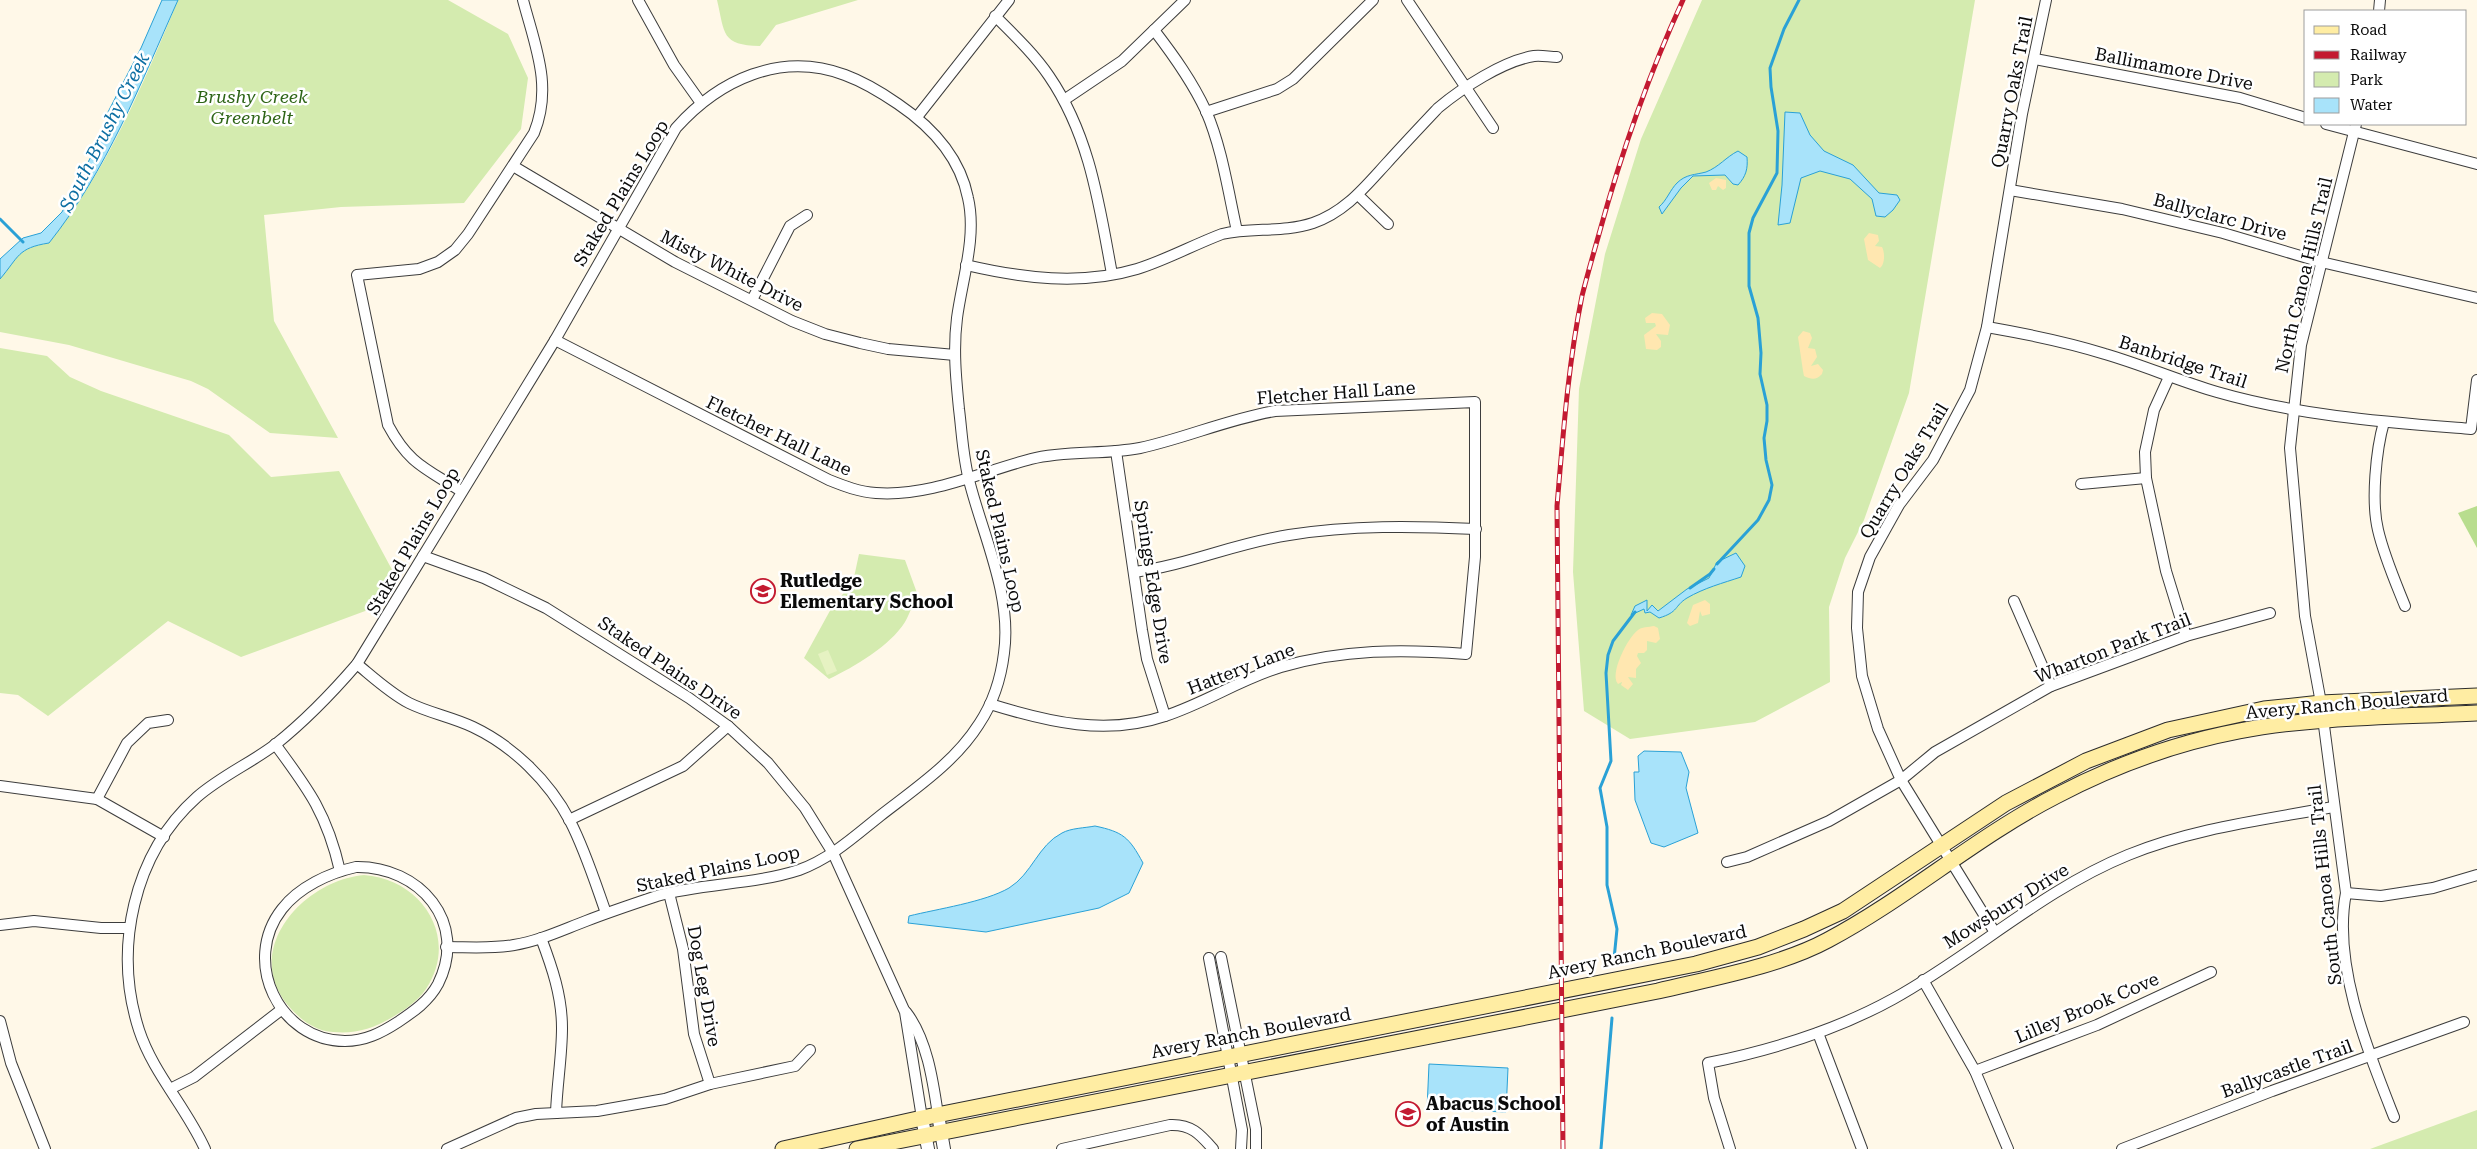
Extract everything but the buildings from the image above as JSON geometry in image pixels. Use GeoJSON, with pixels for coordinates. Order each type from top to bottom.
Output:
{"type":"FeatureCollection","features":[{"type":"Feature","properties":{"kind":"main road","name":"Avery Ranch Boulevard"},"geometry":{"type":"LineString","coordinates":[[782,1149],[922,1118],[1696,964],[1758,947],[1843,911],[2013,799],[2086,761],[2168,730],[2264,709],[2321,703],[2477,696]]}},
{"type":"Feature","properties":{"kind":"main road","name":"Avery Ranch Boulevard"},"geometry":{"type":"LineString","coordinates":[[857,1149],[926,1142],[940,1132],[1658,991],[1751,968],[1826,941],[1884,906],[2020,816],[2056,795],[2145,757],[2181,745],[2238,731],[2323,721],[2477,713]]}},
{"type":"Feature","properties":{"kind":"street"},"geometry":{"type":"LineString","coordinates":[[461,491],[410,458],[398,443],[388,425],[357,274],[419,269],[438,262],[455,250],[468,234],[534,133],[543,102],[542,72],[523,0]]}},
{"type":"Feature","properties":{"kind":"street"},"geometry":{"type":"LineString","coordinates":[[638,0],[674,65],[701,103]]}},
{"type":"Feature","properties":{"kind":"street"},"geometry":{"type":"LineString","coordinates":[[917,116],[965,58],[995,16],[1010,0]]}},
{"type":"Feature","properties":{"kind":"street"},"geometry":{"type":"LineString","coordinates":[[1064,100],[1122,61],[1186,0]]}},
{"type":"Feature","properties":{"kind":"street"},"geometry":{"type":"LineString","coordinates":[[1206,112],[1277,89],[1294,79],[1372,0]]}},
{"type":"Feature","properties":{"kind":"street"},"geometry":{"type":"LineString","coordinates":[[1407,0],[1493,128]]}},
{"type":"Feature","properties":{"kind":"street","name":"Quarry Oaks Trail"},"geometry":{"type":"LineString","coordinates":[[1994,931],[1901,780],[1878,729],[1862,676],[1857,628],[1858,592],[1870,557],[1899,505],[1933,460],[1970,390],[1987,327],[2022,114],[2046,0]]}},
{"type":"Feature","properties":{"kind":"street"},"geometry":{"type":"LineString","coordinates":[[995,16],[1030,52],[1064,100],[1074,119],[1091,166],[1112,274]]}},
{"type":"Feature","properties":{"kind":"street"},"geometry":{"type":"LineString","coordinates":[[1154,30],[1182,66],[1206,112],[1217,147],[1236,230]]}},
{"type":"Feature","properties":{"kind":"street"},"geometry":{"type":"LineString","coordinates":[[966,265],[1034,278],[1064,279],[1112,274],[1136,269],[1165,259],[1196,244],[1236,230],[1286,229],[1312,223],[1333,214],[1358,195],[1438,108],[1466,88],[1520,60],[1535,56],[1557,57]]}},
{"type":"Feature","properties":{"kind":"street","name":"Ballimamore Drive"},"geometry":{"type":"LineString","coordinates":[[2035,59],[2240,98],[2304,117]]}},
{"type":"Feature","properties":{"kind":"street","name":"Staked Plains Loop"},"geometry":{"type":"LineString","coordinates":[[205,1149],[197,1132],[150,1054],[132,1006],[128,980],[129,928],[141,880],[164,837],[185,809],[208,788],[275,744],[323,702],[357,664],[555,340],[676,128],[701,103],[726,85],[742,78],[764,71],[805,67],[844,74],[869,86],[917,116],[936,135],[947,150],[964,182],[971,218],[957,321],[955,354],[968,478],[999,586],[1005,617],[1004,651],[997,686],[990,704],[972,735],[952,757],[833,853],[810,866],[788,873],[669,893],[606,913],[541,938],[512,946],[446,947]]}},
{"type":"Feature","properties":{"kind":"street"},"geometry":{"type":"LineString","coordinates":[[2333,125],[2355,128],[2477,164]]}},
{"type":"Feature","properties":{"kind":"street","name":"North Canoa Hills Trail"},"geometry":{"type":"LineString","coordinates":[[2321,703],[2306,616],[2298,546],[2290,448],[2292,410],[2301,345],[2355,128]]}},
{"type":"Feature","properties":{"kind":"street","name":"Misty White Drive"},"geometry":{"type":"LineString","coordinates":[[513,166],[675,262],[792,321],[825,334],[888,349],[955,354]]}},
{"type":"Feature","properties":{"kind":"street","name":"Ballyclarc Drive"},"geometry":{"type":"LineString","coordinates":[[2010,190],[2122,209],[2223,233],[2321,262],[2477,298]]}},
{"type":"Feature","properties":{"kind":"street"},"geometry":{"type":"LineString","coordinates":[[1358,195],[1388,224]]}},
{"type":"Feature","properties":{"kind":"street"},"geometry":{"type":"LineString","coordinates":[[752,300],[790,226],[807,216]]}},
{"type":"Feature","properties":{"kind":"street","name":"Banbridge Trail"},"geometry":{"type":"LineString","coordinates":[[1987,327],[2033,335],[2106,354],[2216,392],[2292,410],[2384,422],[2472,429],[2477,380]]}},
{"type":"Feature","properties":{"kind":"street","name":"Fletcher Hall Lane"},"geometry":{"type":"LineString","coordinates":[[555,340],[829,480],[853,490],[876,493],[897,493],[968,478],[1056,454],[1116,451],[1161,443],[1245,416],[1275,411],[1475,402]]}},
{"type":"Feature","properties":{"kind":"street"},"geometry":{"type":"LineString","coordinates":[[2169,377],[2154,410],[2147,438],[2145,452],[2146,478],[2166,571],[2186,636]]}},
{"type":"Feature","properties":{"kind":"street","name":"Hattery Lane"},"geometry":{"type":"LineString","coordinates":[[990,704],[1041,719],[1074,725],[1124,725],[1165,716],[1262,674],[1330,656],[1374,650],[1411,650],[1466,654],[1476,529],[1475,402]]}},
{"type":"Feature","properties":{"kind":"street"},"geometry":{"type":"LineString","coordinates":[[2384,422],[2377,445],[2377,528],[2388,563],[2406,606]]}},
{"type":"Feature","properties":{"kind":"street","name":"Springs Edge Drive"},"geometry":{"type":"LineString","coordinates":[[1116,451],[1147,659],[1165,716]]}},
{"type":"Feature","properties":{"kind":"street"},"geometry":{"type":"LineString","coordinates":[[2081,484],[2146,478]]}},
{"type":"Feature","properties":{"kind":"street"},"geometry":{"type":"LineString","coordinates":[[1134,572],[1168,568],[1229,548],[1290,535],[1401,527],[1476,529]]}},
{"type":"Feature","properties":{"kind":"street","name":"Staked Plains Drive"},"geometry":{"type":"LineString","coordinates":[[423,556],[491,581],[546,608],[689,698],[728,726],[768,763],[795,794],[817,825],[833,853],[905,1012],[926,1142]]}},
{"type":"Feature","properties":{"kind":"street"},"geometry":{"type":"LineString","coordinates":[[2014,601],[2051,686]]}},
{"type":"Feature","properties":{"kind":"street","name":"Wharton Park Trail"},"geometry":{"type":"LineString","coordinates":[[1727,862],[1747,857],[1829,822],[1901,780],[1935,752],[2051,686],[2186,636],[2270,613]]}},
{"type":"Feature","properties":{"kind":"street"},"geometry":{"type":"LineString","coordinates":[[357,664],[403,700],[472,727],[509,749],[542,782],[569,820],[606,913]]}},
{"type":"Feature","properties":{"kind":"street","name":"South Canoa Hills Trail"},"geometry":{"type":"LineString","coordinates":[[2321,703],[2333,807],[2346,893],[2342,912],[2348,973],[2370,1055],[2394,1116]]}},
{"type":"Feature","properties":{"kind":"street"},"geometry":{"type":"LineString","coordinates":[[97,799],[117,758],[131,738],[148,723],[168,720]]}},
{"type":"Feature","properties":{"kind":"street"},"geometry":{"type":"LineString","coordinates":[[569,820],[683,766],[728,726]]}},
{"type":"Feature","properties":{"kind":"street"},"geometry":{"type":"LineString","coordinates":[[275,744],[317,803],[324,818],[340,871]]}},
{"type":"Feature","properties":{"kind":"street"},"geometry":{"type":"LineString","coordinates":[[0,786],[97,799],[164,837]]}},
{"type":"Feature","properties":{"kind":"street","name":"Mowsbury Drive"},"geometry":{"type":"LineString","coordinates":[[1730,1149],[1714,1098],[1708,1063],[1760,1053],[1818,1033],[1892,999],[1994,931],[2068,885],[2127,855],[2186,835],[2333,807]]}},
{"type":"Feature","properties":{"kind":"street"},"geometry":{"type":"LineString","coordinates":[[356,867],[385,869],[403,876],[417,885],[435,905],[445,930],[446,947],[442,973],[430,996],[406,1017],[376,1035],[364,1039],[344,1041],[322,1038],[300,1028],[281,1010],[270,989],[265,964],[269,932],[282,909],[291,899],[317,882],[340,871],[356,867]]}},
{"type":"Feature","properties":{"kind":"street"},"geometry":{"type":"LineString","coordinates":[[2346,893],[2381,896],[2433,888],[2477,875]]}},
{"type":"Feature","properties":{"kind":"street","name":"Dog Leg Drive"},"geometry":{"type":"LineString","coordinates":[[669,893],[683,949],[694,1034],[710,1084]]}},
{"type":"Feature","properties":{"kind":"street"},"geometry":{"type":"LineString","coordinates":[[0,924],[34,921],[101,928],[129,928]]}},
{"type":"Feature","properties":{"kind":"street"},"geometry":{"type":"LineString","coordinates":[[541,938],[558,990],[561,1009],[562,1028],[556,1113]]}},
{"type":"Feature","properties":{"kind":"street"},"geometry":{"type":"LineString","coordinates":[[1221,957],[1256,1129],[1256,1149]]}},
{"type":"Feature","properties":{"kind":"street"},"geometry":{"type":"LineString","coordinates":[[1209,958],[1226,1058],[1242,1130],[1241,1149]]}},
{"type":"Feature","properties":{"kind":"street","name":"Lilley Brook Cove"},"geometry":{"type":"LineString","coordinates":[[1975,1071],[2097,1025],[2211,972]]}},
{"type":"Feature","properties":{"kind":"street"},"geometry":{"type":"LineString","coordinates":[[1923,980],[1975,1071],[2008,1149]]}},
{"type":"Feature","properties":{"kind":"street"},"geometry":{"type":"LineString","coordinates":[[170,1089],[194,1077],[281,1010]]}},
{"type":"Feature","properties":{"kind":"street","name":"Staked Plains Drive"},"geometry":{"type":"LineString","coordinates":[[905,1012],[915,1024],[924,1046],[944,1149]]}},
{"type":"Feature","properties":{"kind":"street"},"geometry":{"type":"LineString","coordinates":[[0,1021],[11,1063],[44,1149]]}},
{"type":"Feature","properties":{"kind":"street","name":"Ballycastle Trail"},"geometry":{"type":"LineString","coordinates":[[2122,1149],[2272,1090],[2338,1069],[2370,1055],[2464,1022]]}},
{"type":"Feature","properties":{"kind":"street"},"geometry":{"type":"LineString","coordinates":[[1818,1033],[1862,1149]]}},
{"type":"Feature","properties":{"kind":"street"},"geometry":{"type":"LineString","coordinates":[[447,1149],[516,1118],[556,1113],[597,1111],[665,1099],[710,1084],[795,1066],[810,1050]]}},
{"type":"Feature","properties":{"kind":"street"},"geometry":{"type":"LineString","coordinates":[[1062,1149],[1181,1124],[1198,1133],[1213,1149]]}},
{"type":"Feature","properties":{"kind":"green space","name":"Brushy Creek Greenbelt"},"geometry":{"type":"Polygon","coordinates":[[[178,0],[448,0],[508,34],[528,78],[521,129],[464,203],[341,207],[264,215],[274,321],[338,438],[270,433],[208,389],[191,381],[69,345],[0,332],[0,279],[19,253],[34,246],[49,243],[89,187],[137,95],[178,0]]]}},
{"type":"Feature","properties":{"kind":"green space"},"geometry":{"type":"Polygon","coordinates":[[[717,0],[858,0],[776,25],[760,46],[747,45],[731,40],[724,29],[717,0]]]}},
{"type":"Feature","properties":{"kind":"green space"},"geometry":{"type":"Polygon","coordinates":[[[1702,0],[1975,0],[1909,393],[1864,520],[1845,558],[1829,607],[1830,682],[1755,722],[1630,739],[1584,711],[1573,572],[1579,389],[1605,254],[1641,139],[1702,0]]]}},
{"type":"Feature","properties":{"kind":"green space"},"geometry":{"type":"Polygon","coordinates":[[[0,348],[47,356],[70,377],[101,391],[229,435],[271,477],[339,471],[397,579],[384,604],[241,657],[168,621],[48,716],[18,695],[0,693],[0,348]]]}},
{"type":"Feature","properties":{"kind":"green space"},"geometry":{"type":"Polygon","coordinates":[[[2477,506],[2477,548],[2458,513],[2477,506]]]}},
{"type":"Feature","properties":{"kind":"green space"},"geometry":{"type":"Polygon","coordinates":[[[859,554],[905,560],[917,593],[905,622],[890,639],[860,662],[829,679],[804,658],[832,607],[853,582],[859,554]]]}},
{"type":"Feature","properties":{"kind":"green space"},"geometry":{"type":"Polygon","coordinates":[[[828,650],[837,671],[827,675],[818,654],[828,650]]]}},
{"type":"Feature","properties":{"kind":"green space"},"geometry":{"type":"Polygon","coordinates":[[[364,875],[385,879],[403,887],[418,899],[430,914],[437,932],[439,950],[435,970],[426,989],[418,998],[384,1022],[356,1031],[322,1030],[312,1026],[298,1016],[278,990],[272,968],[274,946],[284,925],[299,906],[318,891],[340,880],[364,875]]]}},
{"type":"Feature","properties":{"kind":"green space"},"geometry":{"type":"Polygon","coordinates":[[[2477,1110],[2477,1149],[2370,1149],[2477,1110]]]}},
{"type":"Feature","properties":{"kind":"sand"},"geometry":{"type":"Polygon","coordinates":[[[1716,178],[1726,180],[1726,188],[1723,190],[1718,186],[1716,190],[1712,190],[1709,183],[1716,178]]]}},
{"type":"Feature","properties":{"kind":"sand"},"geometry":{"type":"Polygon","coordinates":[[[1869,233],[1878,235],[1879,241],[1875,246],[1882,247],[1883,249],[1884,261],[1880,268],[1868,260],[1864,239],[1869,233]]]}},
{"type":"Feature","properties":{"kind":"sand"},"geometry":{"type":"Polygon","coordinates":[[[1652,313],[1662,314],[1670,325],[1668,335],[1656,334],[1661,341],[1661,347],[1657,350],[1646,349],[1644,335],[1656,326],[1655,323],[1646,323],[1645,318],[1652,313]]]}},
{"type":"Feature","properties":{"kind":"sand"},"geometry":{"type":"Polygon","coordinates":[[[1803,331],[1810,333],[1812,338],[1808,348],[1815,349],[1817,357],[1811,366],[1818,364],[1823,370],[1822,374],[1812,379],[1804,376],[1798,337],[1803,331]]]}},
{"type":"Feature","properties":{"kind":"sand"},"geometry":{"type":"Polygon","coordinates":[[[1705,600],[1710,604],[1710,614],[1702,616],[1700,611],[1698,623],[1690,626],[1687,623],[1693,605],[1705,600]]]}},
{"type":"Feature","properties":{"kind":"sand"},"geometry":{"type":"Polygon","coordinates":[[[1654,626],[1658,628],[1660,639],[1656,643],[1647,641],[1647,650],[1644,653],[1638,653],[1637,656],[1641,663],[1636,669],[1636,678],[1628,677],[1633,684],[1628,690],[1621,685],[1622,682],[1618,684],[1616,679],[1621,656],[1629,640],[1638,630],[1654,626]]]}},
{"type":"Feature","properties":{"kind":"water","name":"South Brushy Creek"},"geometry":{"type":"Polygon","coordinates":[[[162,0],[178,0],[121,126],[88,186],[70,215],[49,243],[24,251],[15,259],[0,279],[0,259],[23,238],[41,233],[62,212],[108,124],[108,112],[141,48],[162,0]]]}},
{"type":"Feature","properties":{"kind":"water"},"geometry":{"type":"Polygon","coordinates":[[[1785,112],[1800,113],[1810,135],[1824,151],[1853,165],[1879,193],[1897,195],[1900,200],[1893,210],[1885,217],[1876,216],[1872,199],[1850,179],[1820,171],[1801,178],[1790,223],[1778,225],[1782,185],[1785,112]]]}},
{"type":"Feature","properties":{"kind":"water"},"geometry":{"type":"Polygon","coordinates":[[[1738,151],[1747,157],[1747,169],[1738,185],[1733,184],[1725,175],[1693,176],[1681,188],[1662,214],[1659,207],[1680,180],[1687,176],[1711,170],[1738,151]]]}},
{"type":"Feature","properties":{"kind":"water"},"geometry":{"type":"Polygon","coordinates":[[[1736,553],[1745,566],[1741,577],[1693,594],[1673,611],[1659,618],[1650,612],[1645,613],[1644,609],[1631,615],[1635,606],[1647,600],[1647,611],[1652,605],[1658,611],[1687,589],[1709,578],[1717,562],[1736,553]]]}},
{"type":"Feature","properties":{"kind":"water"},"geometry":{"type":"Polygon","coordinates":[[[1644,751],[1681,752],[1689,772],[1686,788],[1698,833],[1664,847],[1651,843],[1635,800],[1634,772],[1639,772],[1638,756],[1644,751]]]}},
{"type":"Feature","properties":{"kind":"water"},"geometry":{"type":"Polygon","coordinates":[[[1095,826],[1119,833],[1134,847],[1143,863],[1129,893],[1099,908],[986,932],[908,923],[909,916],[974,901],[1009,888],[1024,875],[1054,838],[1070,830],[1095,826]]]}},
{"type":"Feature","properties":{"kind":"water"},"geometry":{"type":"Polygon","coordinates":[[[1429,1064],[1508,1068],[1506,1112],[1427,1109],[1429,1064]]]}},
{"type":"Feature","properties":{"kind":"waterway"},"geometry":{"type":"LineString","coordinates":[[1717,564],[1758,520],[1769,500],[1772,485],[1766,460],[1764,438],[1767,405],[1760,374],[1761,353],[1758,318],[1749,286],[1749,233],[1753,218],[1777,173],[1778,131],[1770,68],[1784,29],[1799,0]]}},
{"type":"Feature","properties":{"kind":"waterway"},"geometry":{"type":"LineString","coordinates":[[0,219],[23,242]]}},
{"type":"Feature","properties":{"kind":"waterway"},"geometry":{"type":"LineString","coordinates":[[1690,588],[1714,569]]}},
{"type":"Feature","properties":{"kind":"waterway"},"geometry":{"type":"LineString","coordinates":[[1614,959],[1617,929],[1607,885],[1607,827],[1600,788],[1611,761],[1606,673],[1608,655],[1613,641],[1635,612]]}},
{"type":"Feature","properties":{"kind":"waterway"},"geometry":{"type":"LineString","coordinates":[[1601,1149],[1612,1018]]}},
{"type":"Feature","properties":{"kind":"railway"},"geometry":{"type":"LineString","coordinates":[[1563,1149],[1557,506],[1566,401],[1582,296],[1607,204],[1647,86],[1683,0]]}},
{"type":"Feature","properties":{"kind":"place","name":"Rutledge Elementary School"},"geometry":{"type":"Point","coordinates":[763,591]}},
{"type":"Feature","properties":{"kind":"place","name":"Abacus School of Austin"},"geometry":{"type":"Point","coordinates":[1408,1114]}}]}
